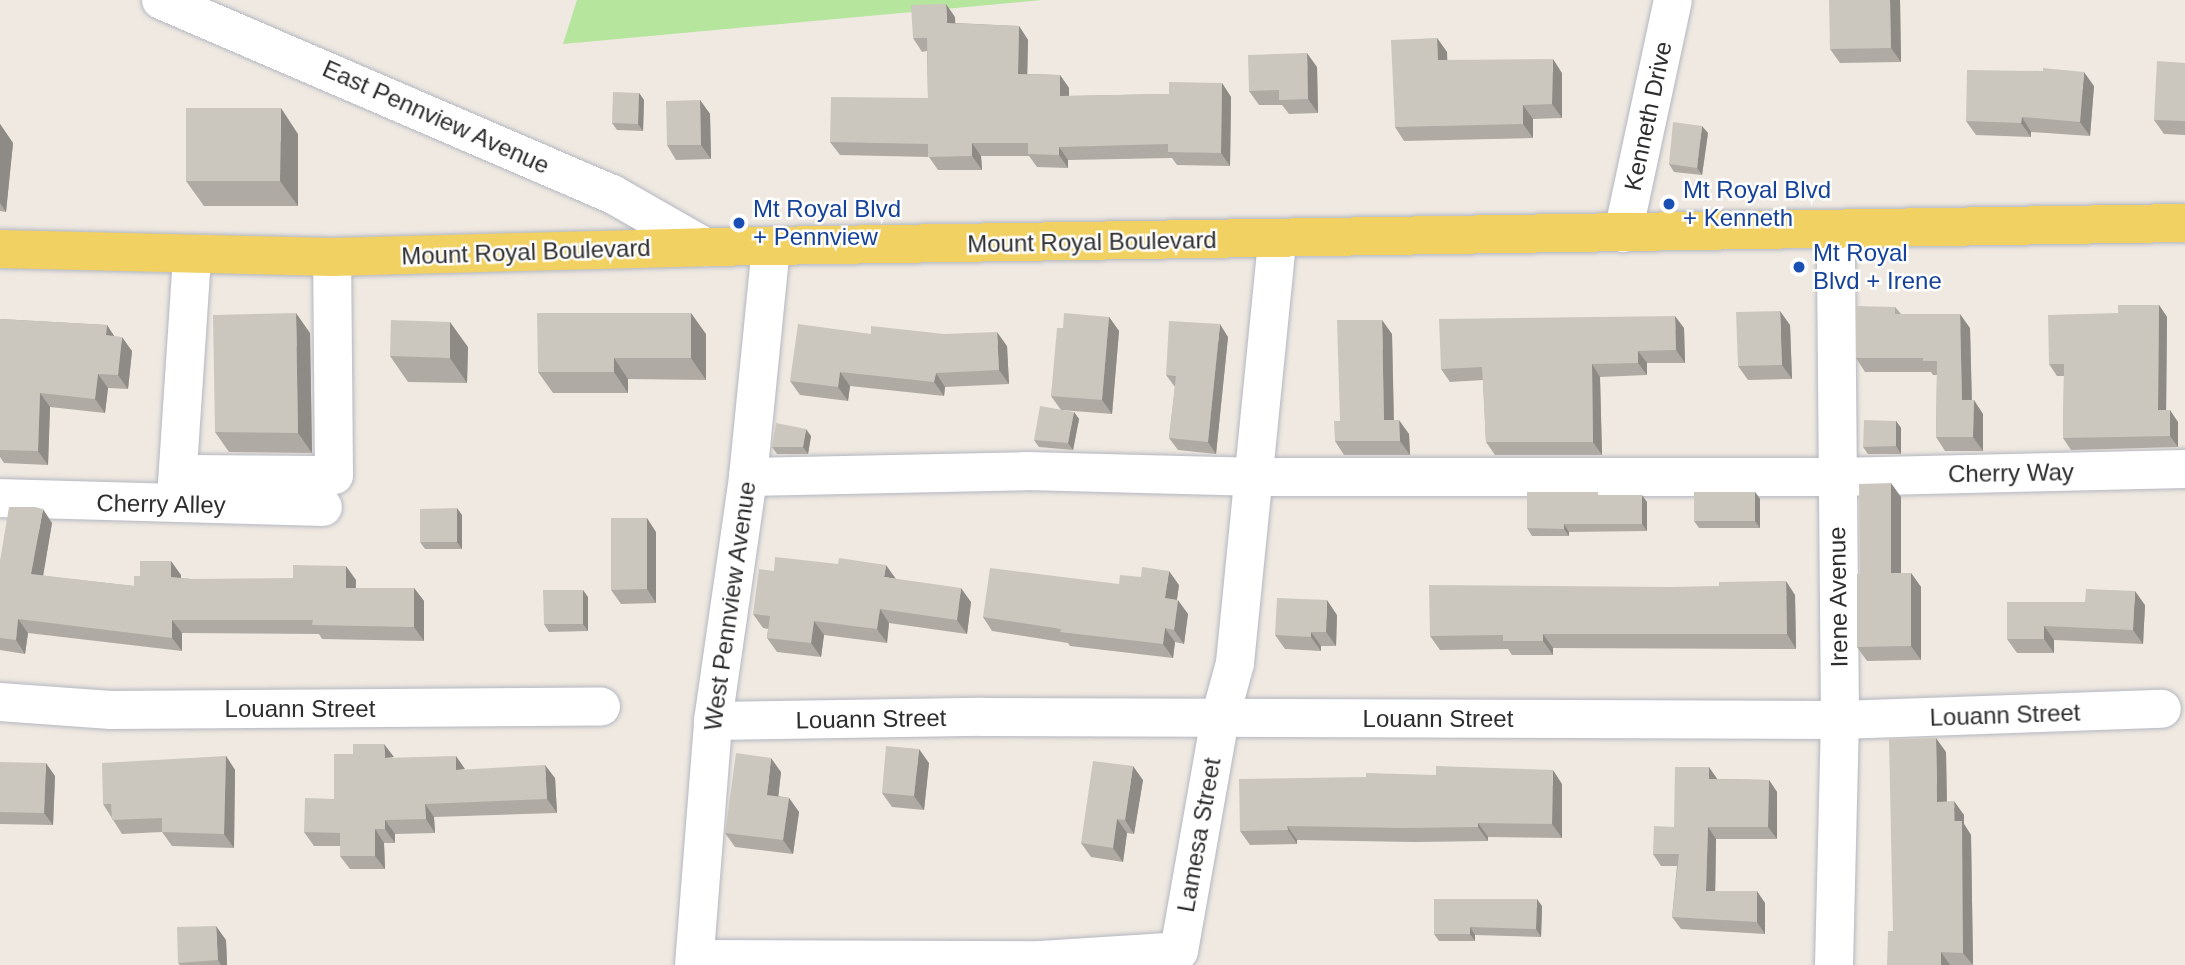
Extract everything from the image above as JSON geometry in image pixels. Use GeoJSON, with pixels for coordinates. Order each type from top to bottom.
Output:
{"type":"FeatureCollection","features":[{"type":"Feature","properties":{"kind":"main road","name":"Mount Royal Boulevard"},"geometry":{"type":"LineString","coordinates":[[0,249],[192,256],[332,257],[705,247],[1277,240],[2185,223]]}},
{"type":"Feature","properties":{"kind":"street","name":"East Pennview Avenue"},"geometry":{"type":"LineString","coordinates":[[161,0],[612,194],[705,247]]}},
{"type":"Feature","properties":{"kind":"street","name":"Kenneth Drive"},"geometry":{"type":"LineString","coordinates":[[1623,233],[1673,0]]}},
{"type":"Feature","properties":{"kind":"street","name":"Irene Avenue"},"geometry":{"type":"LineString","coordinates":[[1834,965],[1840,720],[1836,229]]}},
{"type":"Feature","properties":{"kind":"street","name":"Lamesa Street"},"geometry":{"type":"LineString","coordinates":[[694,962],[1041,960],[1179,951],[1220,718],[1235,663],[1277,240]]}},
{"type":"Feature","properties":{"kind":"street","name":"West Pennview Avenue"},"geometry":{"type":"LineString","coordinates":[[694,962],[713,721],[748,477],[771,247]]}},
{"type":"Feature","properties":{"kind":"street"},"geometry":{"type":"LineString","coordinates":[[192,256],[176,489],[334,475],[332,257]]}},
{"type":"Feature","properties":{"kind":"street","name":"Cherry Way"},"geometry":{"type":"LineString","coordinates":[[748,477],[1026,471],[1254,477],[1837,477],[2185,469]]}},
{"type":"Feature","properties":{"kind":"street","name":"Cherry Alley"},"geometry":{"type":"LineString","coordinates":[[0,498],[176,489],[323,507]]}},
{"type":"Feature","properties":{"kind":"street","name":"Louann Street"},"geometry":{"type":"LineString","coordinates":[[0,702],[111,710],[601,707]]}},
{"type":"Feature","properties":{"kind":"street","name":"Louann Street"},"geometry":{"type":"LineString","coordinates":[[713,721],[982,717],[1840,720],[2162,709]]}},
{"type":"Feature","properties":{"kind":"green space"},"geometry":{"type":"Polygon","coordinates":[[[577,0],[1042,0],[563,44],[577,0]]]}},
{"type":"Feature","properties":{"kind":"building"},"geometry":{"type":"Polygon","coordinates":[[[1829,0],[1890,0],[1891,48],[1830,49],[1829,0]]]}},
{"type":"Feature","properties":{"kind":"building"},"geometry":{"type":"Polygon","coordinates":[[[946,4],[947,23],[1019,26],[1018,74],[1060,75],[1060,96],[1169,94],[1169,82],[1222,83],[1221,153],[1168,152],[1168,144],[1059,147],[1059,155],[1028,154],[1028,143],[972,143],[972,156],[928,157],[928,144],[830,142],[831,97],[928,98],[927,38],[913,38],[911,5],[946,4]]]}},
{"type":"Feature","properties":{"kind":"building"},"geometry":{"type":"Polygon","coordinates":[[[1437,38],[1438,60],[1553,59],[1552,104],[1523,105],[1523,124],[1395,127],[1391,40],[1437,38]]]}},
{"type":"Feature","properties":{"kind":"building"},"geometry":{"type":"Polygon","coordinates":[[[1307,53],[1308,99],[1279,100],[1279,90],[1249,91],[1248,55],[1307,53]]]}},
{"type":"Feature","properties":{"kind":"building"},"geometry":{"type":"Polygon","coordinates":[[[2157,61],[2185,63],[2185,121],[2154,120],[2157,61]]]}},
{"type":"Feature","properties":{"kind":"building"},"geometry":{"type":"Polygon","coordinates":[[[2043,68],[2084,72],[2080,122],[2022,117],[2021,123],[1966,121],[1967,70],[2043,71],[2043,68]]]}},
{"type":"Feature","properties":{"kind":"building"},"geometry":{"type":"Polygon","coordinates":[[[613,92],[639,93],[638,124],[612,123],[613,92]]]}},
{"type":"Feature","properties":{"kind":"building"},"geometry":{"type":"Polygon","coordinates":[[[700,100],[701,145],[667,145],[666,101],[700,100]]]}},
{"type":"Feature","properties":{"kind":"building"},"geometry":{"type":"Polygon","coordinates":[[[186,108],[281,108],[280,181],[186,181],[186,108]]]}},
{"type":"Feature","properties":{"kind":"building"},"geometry":{"type":"Polygon","coordinates":[[[1673,122],[1702,126],[1697,168],[1669,164],[1673,122]]]}},
{"type":"Feature","properties":{"kind":"building"},"geometry":{"type":"Polygon","coordinates":[[[2118,305],[2159,305],[2158,410],[2170,410],[2170,436],[2063,438],[2064,364],[2049,364],[2048,315],[2118,313],[2118,305]]]}},
{"type":"Feature","properties":{"kind":"building"},"geometry":{"type":"Polygon","coordinates":[[[1856,306],[1895,307],[1895,314],[1960,314],[1962,400],[1974,400],[1973,437],[1936,437],[1937,361],[1923,361],[1923,358],[1856,358],[1856,306]]]}},
{"type":"Feature","properties":{"kind":"building"},"geometry":{"type":"Polygon","coordinates":[[[1780,311],[1782,365],[1738,366],[1736,312],[1780,311]]]}},
{"type":"Feature","properties":{"kind":"building"},"geometry":{"type":"Polygon","coordinates":[[[296,313],[298,433],[215,432],[213,315],[296,313]]]}},
{"type":"Feature","properties":{"kind":"building"},"geometry":{"type":"Polygon","coordinates":[[[537,313],[691,313],[691,358],[614,358],[614,372],[538,372],[537,313]]]}},
{"type":"Feature","properties":{"kind":"building"},"geometry":{"type":"Polygon","coordinates":[[[1064,313],[1109,317],[1102,400],[1051,396],[1057,328],[1063,328],[1064,313]]]}},
{"type":"Feature","properties":{"kind":"building"},"geometry":{"type":"Polygon","coordinates":[[[1675,316],[1676,350],[1638,351],[1638,363],[1592,364],[1593,442],[1486,442],[1482,367],[1441,369],[1439,319],[1675,316]]]}},
{"type":"Feature","properties":{"kind":"building"},"geometry":{"type":"Polygon","coordinates":[[[0,319],[107,325],[106,335],[122,337],[118,375],[98,374],[95,399],[40,393],[38,451],[0,450],[0,319]]]}},
{"type":"Feature","properties":{"kind":"building"},"geometry":{"type":"Polygon","coordinates":[[[391,320],[450,322],[450,358],[390,356],[391,320]]]}},
{"type":"Feature","properties":{"kind":"building"},"geometry":{"type":"Polygon","coordinates":[[[1337,320],[1382,320],[1384,420],[1399,420],[1400,441],[1335,441],[1334,421],[1340,421],[1337,320]]]}},
{"type":"Feature","properties":{"kind":"building"},"geometry":{"type":"Polygon","coordinates":[[[1169,321],[1220,324],[1208,442],[1169,438],[1176,376],[1166,375],[1169,321]]]}},
{"type":"Feature","properties":{"kind":"building"},"geometry":{"type":"Polygon","coordinates":[[[798,324],[871,334],[871,326],[944,334],[997,332],[999,370],[936,373],[934,382],[840,372],[838,387],[790,381],[798,324]]]}},
{"type":"Feature","properties":{"kind":"building"},"geometry":{"type":"Polygon","coordinates":[[[1040,406],[1074,412],[1068,443],[1034,440],[1040,406]]]}},
{"type":"Feature","properties":{"kind":"building"},"geometry":{"type":"Polygon","coordinates":[[[1864,420],[1896,421],[1896,446],[1863,447],[1864,420]]]}},
{"type":"Feature","properties":{"kind":"building"},"geometry":{"type":"Polygon","coordinates":[[[776,423],[806,429],[803,447],[772,447],[776,423]]]}},
{"type":"Feature","properties":{"kind":"building"},"geometry":{"type":"Polygon","coordinates":[[[1891,483],[1891,573],[1911,573],[1911,646],[1857,647],[1857,574],[1860,574],[1859,484],[1891,483]]]}},
{"type":"Feature","properties":{"kind":"building"},"geometry":{"type":"Polygon","coordinates":[[[1527,492],[1642,495],[1642,524],[1564,524],[1564,529],[1527,528],[1527,492]]]}},
{"type":"Feature","properties":{"kind":"building"},"geometry":{"type":"Polygon","coordinates":[[[1694,492],[1755,492],[1755,521],[1694,521],[1694,492]]]}},
{"type":"Feature","properties":{"kind":"building"},"geometry":{"type":"Polygon","coordinates":[[[9,507],[43,509],[31,574],[134,586],[134,576],[140,576],[140,561],[171,561],[171,577],[191,579],[293,578],[293,565],[346,566],[346,588],[414,588],[414,627],[312,625],[313,620],[172,620],[172,638],[18,619],[16,640],[0,638],[0,561],[9,507]]]}},
{"type":"Feature","properties":{"kind":"building"},"geometry":{"type":"Polygon","coordinates":[[[457,508],[457,542],[420,542],[420,509],[457,508]]]}},
{"type":"Feature","properties":{"kind":"building"},"geometry":{"type":"Polygon","coordinates":[[[611,518],[647,518],[647,589],[611,590],[611,518]]]}},
{"type":"Feature","properties":{"kind":"building"},"geometry":{"type":"Polygon","coordinates":[[[775,557],[838,564],[839,558],[886,565],[884,577],[961,588],[957,620],[880,609],[877,629],[814,621],[811,643],[767,638],[770,616],[753,614],[759,569],[774,571],[775,557]]]}},
{"type":"Feature","properties":{"kind":"building"},"geometry":{"type":"Polygon","coordinates":[[[1142,567],[1169,571],[1165,598],[1178,600],[1174,630],[1165,628],[1163,644],[1060,632],[1061,629],[983,617],[990,568],[1119,584],[1120,575],[1141,577],[1142,567]]]}},
{"type":"Feature","properties":{"kind":"building"},"geometry":{"type":"Polygon","coordinates":[[[1786,581],[1787,634],[1543,634],[1543,641],[1503,641],[1503,635],[1430,636],[1429,585],[1669,587],[1719,586],[1719,582],[1786,581]]]}},
{"type":"Feature","properties":{"kind":"building"},"geometry":{"type":"Polygon","coordinates":[[[2086,589],[2135,591],[2133,630],[2044,626],[2044,639],[2007,639],[2007,602],[2085,602],[2086,589]]]}},
{"type":"Feature","properties":{"kind":"building"},"geometry":{"type":"Polygon","coordinates":[[[543,590],[583,590],[583,624],[544,624],[543,590]]]}},
{"type":"Feature","properties":{"kind":"building"},"geometry":{"type":"Polygon","coordinates":[[[1277,598],[1327,600],[1326,632],[1311,632],[1311,637],[1275,635],[1277,598]]]}},
{"type":"Feature","properties":{"kind":"building"},"geometry":{"type":"Polygon","coordinates":[[[1936,738],[1937,802],[1954,801],[1954,821],[1962,821],[1963,953],[1941,952],[1941,965],[1887,965],[1888,931],[1893,931],[1889,739],[1936,738]]]}},
{"type":"Feature","properties":{"kind":"building"},"geometry":{"type":"Polygon","coordinates":[[[353,744],[384,744],[385,758],[456,756],[456,770],[545,765],[547,799],[425,804],[426,819],[385,820],[385,829],[375,829],[375,856],[340,856],[340,833],[304,832],[305,798],[334,799],[334,754],[353,754],[353,744]]]}},
{"type":"Feature","properties":{"kind":"building"},"geometry":{"type":"Polygon","coordinates":[[[886,746],[919,749],[914,796],[882,793],[886,746]]]}},
{"type":"Feature","properties":{"kind":"building"},"geometry":{"type":"Polygon","coordinates":[[[736,753],[771,758],[767,795],[789,798],[783,840],[725,833],[736,753]]]}},
{"type":"Feature","properties":{"kind":"building"},"geometry":{"type":"Polygon","coordinates":[[[226,756],[224,834],[162,832],[162,818],[112,820],[111,804],[103,804],[102,763],[226,756]]]}},
{"type":"Feature","properties":{"kind":"building"},"geometry":{"type":"Polygon","coordinates":[[[1093,761],[1133,766],[1125,820],[1117,819],[1113,848],[1081,843],[1093,761]]]}},
{"type":"Feature","properties":{"kind":"building"},"geometry":{"type":"Polygon","coordinates":[[[0,762],[46,763],[44,813],[0,812],[0,762]]]}},
{"type":"Feature","properties":{"kind":"building"},"geometry":{"type":"Polygon","coordinates":[[[1436,766],[1553,770],[1552,824],[1478,823],[1478,827],[1405,828],[1287,826],[1288,830],[1240,831],[1239,779],[1366,777],[1366,773],[1436,775],[1436,766]]]}},
{"type":"Feature","properties":{"kind":"building"},"geometry":{"type":"Polygon","coordinates":[[[1675,767],[1709,767],[1709,779],[1769,780],[1768,827],[1708,827],[1706,891],[1757,891],[1757,922],[1672,917],[1679,854],[1653,854],[1654,826],[1674,827],[1675,767]]]}},
{"type":"Feature","properties":{"kind":"building"},"geometry":{"type":"Polygon","coordinates":[[[1434,899],[1537,899],[1536,929],[1470,927],[1470,934],[1434,934],[1434,899]]]}},
{"type":"Feature","properties":{"kind":"building"},"geometry":{"type":"Polygon","coordinates":[[[216,926],[218,960],[178,963],[177,927],[216,926]]]}},
{"type":"Feature","properties":{"kind":"place","name":"Mt Royal Blvd + Kenneth"},"geometry":{"type":"Point","coordinates":[1669,204]}},
{"type":"Feature","properties":{"kind":"place","name":"Mt Royal Blvd + Pennview"},"geometry":{"type":"Point","coordinates":[739,223]}},
{"type":"Feature","properties":{"kind":"place","name":"Mt Royal Blvd + Irene"},"geometry":{"type":"Point","coordinates":[1799,267]}}]}
